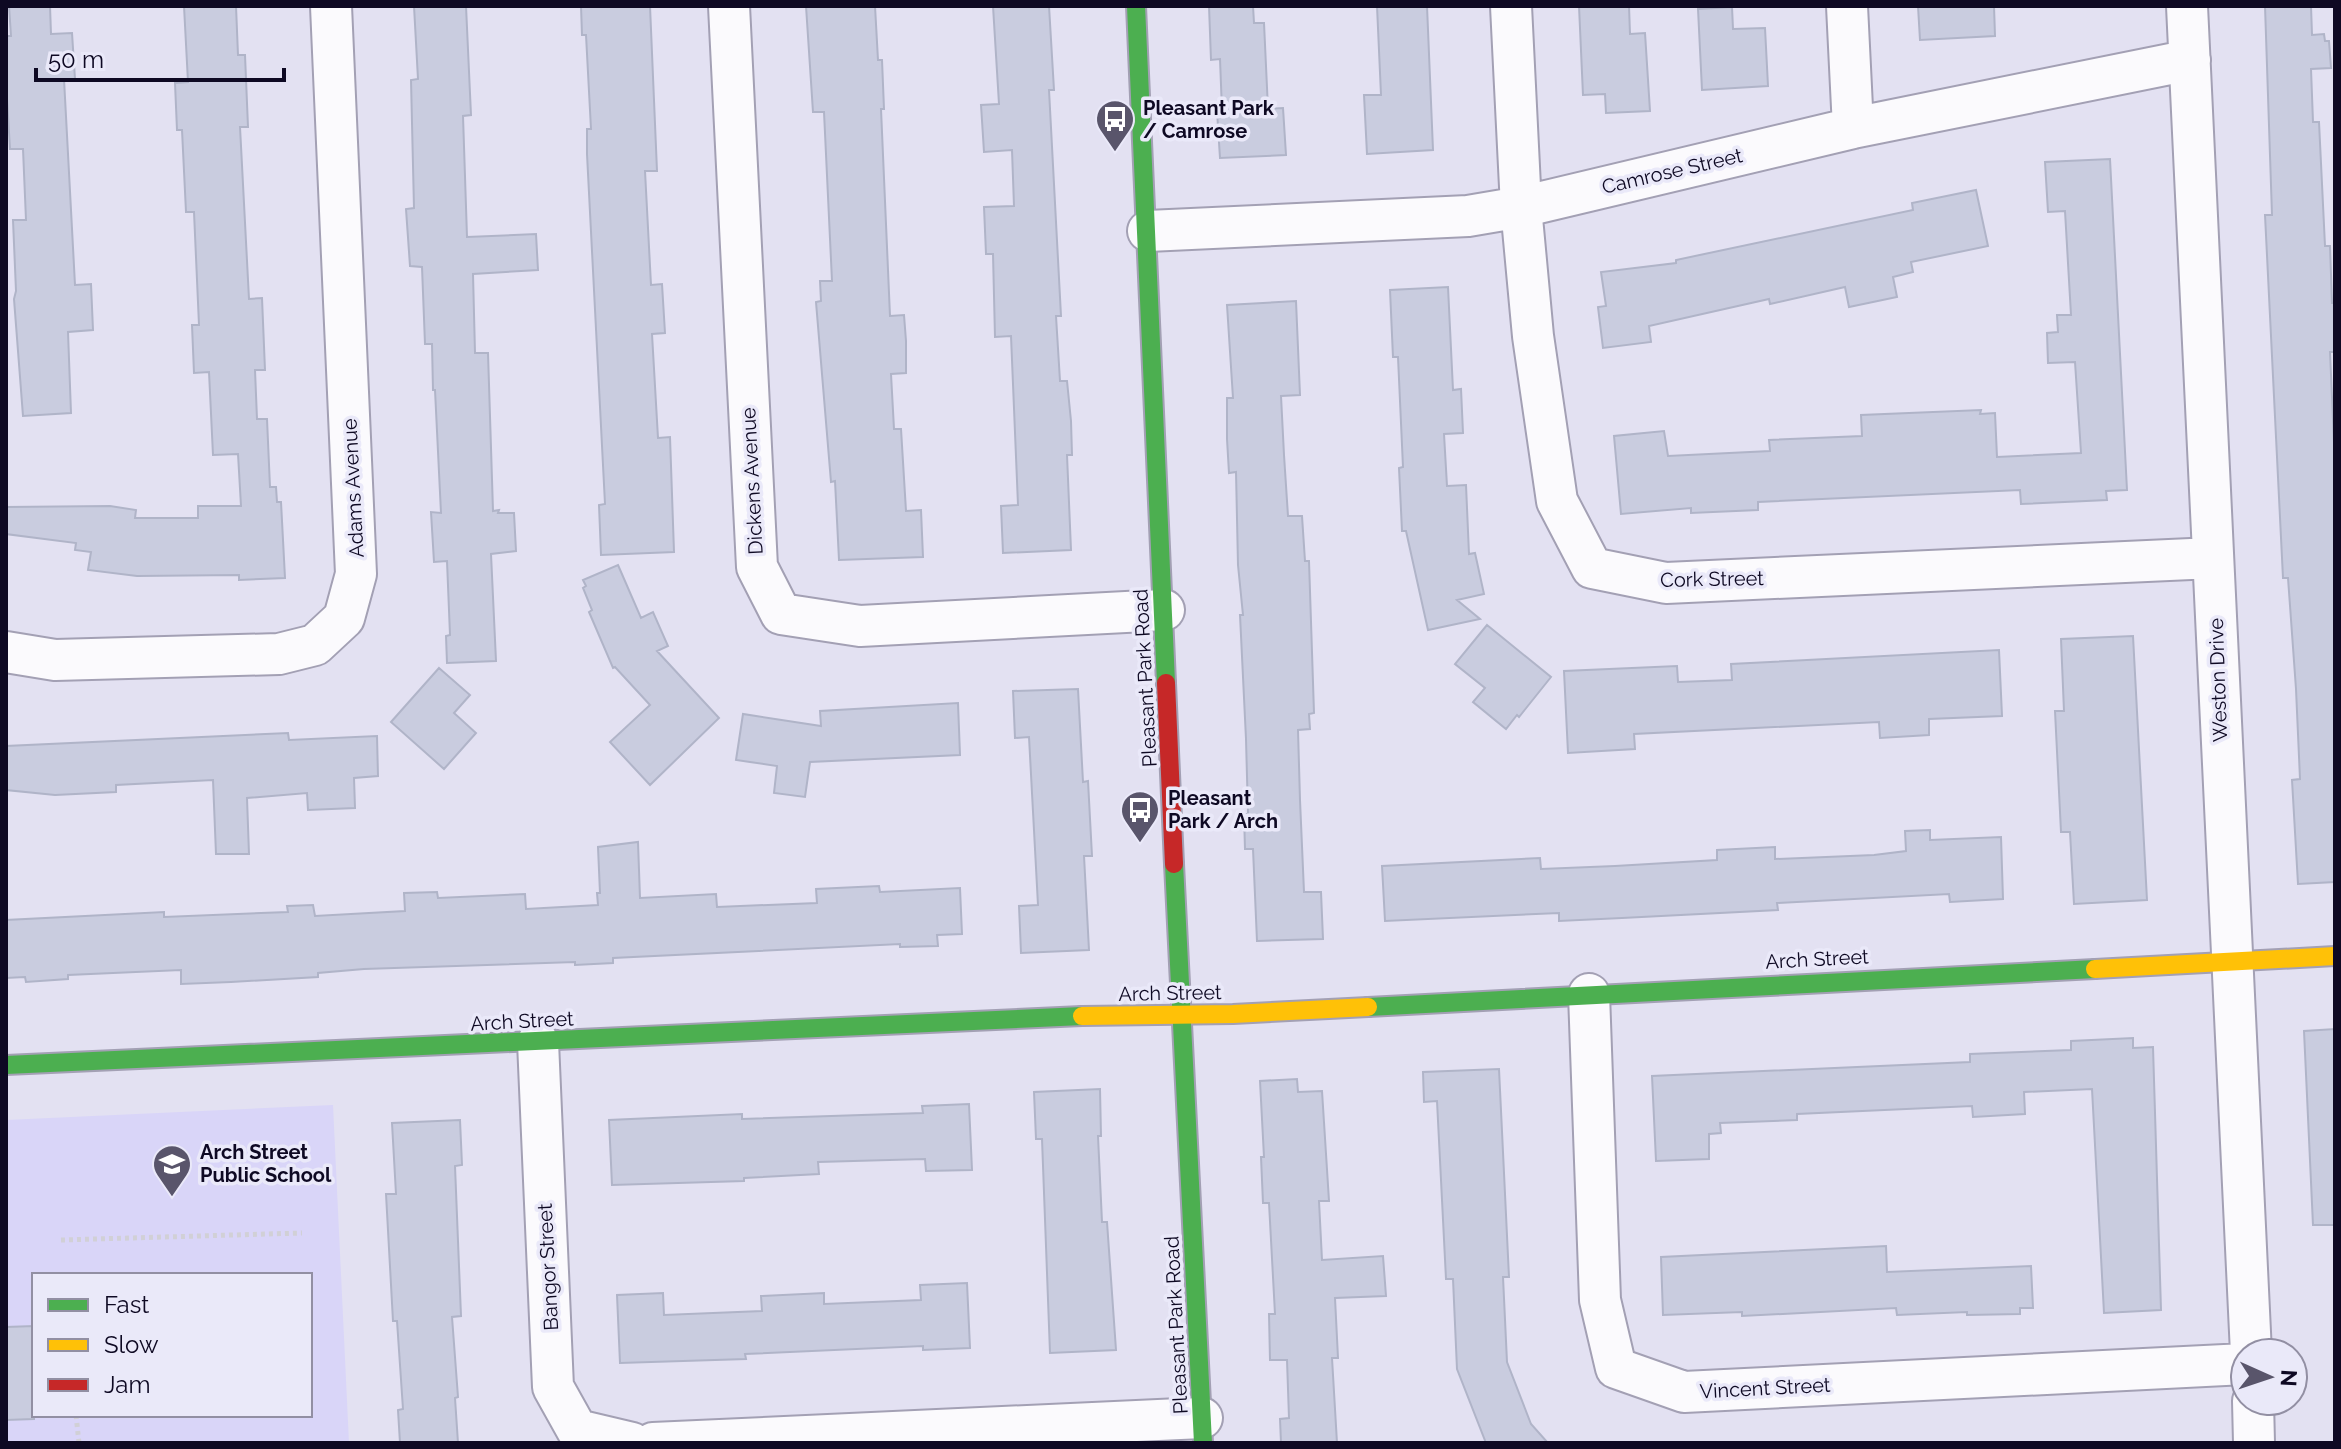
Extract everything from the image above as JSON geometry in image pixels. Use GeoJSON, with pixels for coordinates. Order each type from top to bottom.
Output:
{"type":"FeatureCollection","features":[{"type":"Feature","properties":{"kind":"street","name":"Adams Avenue"},"geometry":{"type":"LineString","coordinates":[[6,652],[55,660],[279,654],[315,645],[344,618],[356,574],[331,6]]}},
{"type":"Feature","properties":{"kind":"street","name":"Dickens Avenue"},"geometry":{"type":"LineString","coordinates":[[729,6],[757,567],[781,614],[860,626],[1164,610]]}},
{"type":"Feature","properties":{"kind":"street","name":"Pleasant Park Road"},"geometry":{"type":"LineString","coordinates":[[1136,6],[1181,1016],[1203,1430]]}},
{"type":"Feature","properties":{"kind":"street","name":"Cork Street"},"geometry":{"type":"LineString","coordinates":[[1511,6],[1521,207],[1533,336],[1557,501],[1592,568],[1666,583],[2213,558]]}},
{"type":"Feature","properties":{"kind":"street"},"geometry":{"type":"LineString","coordinates":[[1847,6],[1853,128]]}},
{"type":"Feature","properties":{"kind":"street","name":"Weston Drive"},"geometry":{"type":"LineString","coordinates":[[2187,6],[2250,1337]]}},
{"type":"Feature","properties":{"kind":"street","name":"Camrose Street"},"geometry":{"type":"LineString","coordinates":[[1148,231],[1468,216],[1521,207],[1853,128],[2190,60]]}},
{"type":"Feature","properties":{"kind":"street","name":"Arch Street"},"geometry":{"type":"LineString","coordinates":[[6,1065],[1134,1014],[1181,1016],[2335,956]]}},
{"type":"Feature","properties":{"kind":"street","name":"Vincent Street"},"geometry":{"type":"LineString","coordinates":[[1589,994],[1600,1300],[1616,1368],[1684,1392],[2229,1365]]}},
{"type":"Feature","properties":{"kind":"street","name":"Bangor Street"},"geometry":{"type":"LineString","coordinates":[[538,1042],[553,1387],[577,1430],[632,1443]]}},
{"type":"Feature","properties":{"kind":"street"},"geometry":{"type":"LineString","coordinates":[[2253,1417],[2254,1443]]}},
{"type":"Feature","properties":{"kind":"street"},"geometry":{"type":"LineString","coordinates":[[653,1443],[1203,1430]]}},
{"type":"Feature","properties":{"kind":"path"},"geometry":{"type":"LineString","coordinates":[[61,1240],[302,1233]]}},
{"type":"Feature","properties":{"kind":"path"},"geometry":{"type":"LineString","coordinates":[[76,1417],[79,1443]]}},
{"type":"Feature","properties":{"kind":"shaded area","name":"Arch Street Public School"},"geometry":{"type":"Polygon","coordinates":[[[333,1105],[349,1443],[6,1443],[6,1120],[333,1105]]]}},
{"type":"Feature","properties":{"kind":"building"},"geometry":{"type":"Polygon","coordinates":[[[9,6],[50,6],[51,34],[72,33],[75,79],[64,79],[75,285],[91,284],[93,330],[68,332],[71,413],[23,416],[14,299],[13,220],[26,220],[23,149],[10,149],[6,82],[6,36],[11,36],[9,6]]]}},
{"type":"Feature","properties":{"kind":"building"},"geometry":{"type":"Polygon","coordinates":[[[184,6],[236,6],[238,55],[245,55],[248,127],[240,127],[249,299],[262,298],[265,370],[255,370],[257,419],[267,419],[270,487],[276,487],[277,502],[281,502],[285,578],[239,580],[239,575],[137,576],[88,570],[91,552],[75,550],[76,543],[6,534],[6,507],[110,506],[136,510],[135,518],[198,518],[198,506],[241,506],[238,454],[213,455],[209,372],[194,373],[192,325],[199,325],[194,212],[186,212],[182,130],[177,130],[175,83],[188,82],[184,6]]]}},
{"type":"Feature","properties":{"kind":"building"},"geometry":{"type":"Polygon","coordinates":[[[414,6],[466,6],[471,115],[463,116],[467,237],[536,234],[538,270],[473,274],[475,353],[488,353],[493,511],[514,513],[516,551],[491,554],[496,661],[447,663],[446,636],[450,635],[447,561],[434,562],[431,512],[441,513],[432,344],[425,344],[422,267],[410,266],[406,209],[414,208],[411,80],[418,79],[414,6]]]}},
{"type":"Feature","properties":{"kind":"building"},"geometry":{"type":"Polygon","coordinates":[[[581,6],[650,6],[657,171],[645,171],[651,285],[662,284],[665,333],[652,334],[658,438],[670,437],[674,552],[601,555],[599,505],[605,504],[587,154],[587,129],[591,129],[586,35],[582,35],[581,6]]]}},
{"type":"Feature","properties":{"kind":"building"},"geometry":{"type":"Polygon","coordinates":[[[806,6],[875,6],[878,60],[882,60],[884,109],[881,109],[890,316],[904,315],[906,341],[906,373],[891,374],[894,429],[901,429],[906,511],[921,510],[923,557],[839,560],[835,481],[831,482],[816,302],[821,301],[820,281],[832,281],[824,112],[813,112],[806,6]]]}},
{"type":"Feature","properties":{"kind":"building"},"geometry":{"type":"Polygon","coordinates":[[[993,6],[1049,6],[1054,90],[1049,90],[1061,316],[1056,316],[1060,381],[1067,381],[1071,421],[1072,455],[1067,455],[1071,550],[1003,553],[1001,506],[1018,505],[1011,336],[995,337],[993,254],[986,254],[984,207],[1014,206],[1012,150],[984,152],[981,105],[999,104],[993,6]]]}},
{"type":"Feature","properties":{"kind":"building"},"geometry":{"type":"Polygon","coordinates":[[[1209,6],[1253,6],[1254,23],[1264,23],[1268,109],[1283,108],[1286,155],[1220,158],[1217,111],[1222,111],[1220,59],[1211,60],[1209,6]]]}},
{"type":"Feature","properties":{"kind":"building"},"geometry":{"type":"Polygon","coordinates":[[[1377,6],[1427,6],[1433,150],[1367,154],[1364,95],[1381,95],[1377,6]]]}},
{"type":"Feature","properties":{"kind":"building"},"geometry":{"type":"Polygon","coordinates":[[[1579,6],[1629,6],[1630,34],[1645,33],[1650,111],[1606,113],[1605,94],[1583,95],[1579,6]]]}},
{"type":"Feature","properties":{"kind":"building"},"geometry":{"type":"Polygon","coordinates":[[[1918,6],[1994,6],[1995,36],[1920,40],[1918,6]]]}},
{"type":"Feature","properties":{"kind":"building"},"geometry":{"type":"Polygon","coordinates":[[[2265,6],[2311,6],[2312,35],[2324,34],[2325,41],[2329,41],[2331,68],[2311,69],[2313,122],[2319,122],[2325,246],[2330,246],[2332,303],[2335,303],[2335,352],[2330,352],[2335,465],[2335,882],[2298,884],[2292,780],[2300,779],[2296,689],[2288,578],[2283,578],[2265,215],[2272,215],[2265,6]]]}},
{"type":"Feature","properties":{"kind":"building"},"geometry":{"type":"Polygon","coordinates":[[[1732,7],[1733,29],[1765,28],[1768,86],[1702,90],[1698,9],[1732,7]]]}},
{"type":"Feature","properties":{"kind":"building"},"geometry":{"type":"Polygon","coordinates":[[[2110,159],[2127,490],[2106,491],[2107,500],[2021,504],[2020,490],[1758,502],[1758,510],[1691,513],[1691,508],[1621,514],[1614,436],[1664,431],[1668,456],[1770,451],[1769,440],[1862,436],[1861,415],[1981,410],[1980,414],[1995,413],[1997,457],[2081,453],[2075,362],[2048,363],[2047,333],[2058,332],[2057,315],[2071,315],[2065,211],[2048,212],[2045,162],[2110,159]]]}},
{"type":"Feature","properties":{"kind":"building"},"geometry":{"type":"Polygon","coordinates":[[[1976,190],[1988,246],[1911,262],[1913,272],[1893,277],[1897,297],[1849,307],[1845,287],[1770,304],[1769,299],[1649,326],[1651,342],[1603,348],[1598,307],[1606,306],[1601,272],[1676,263],[1676,260],[1913,210],[1912,203],[1976,190]]]}},
{"type":"Feature","properties":{"kind":"building"},"geometry":{"type":"Polygon","coordinates":[[[1448,287],[1453,390],[1461,389],[1463,433],[1444,434],[1447,486],[1466,485],[1469,554],[1475,553],[1484,594],[1457,600],[1480,619],[1428,630],[1406,531],[1402,531],[1399,468],[1403,467],[1398,357],[1393,357],[1390,290],[1448,287]]]}},
{"type":"Feature","properties":{"kind":"building"},"geometry":{"type":"Polygon","coordinates":[[[1296,301],[1300,395],[1281,396],[1288,516],[1302,516],[1305,561],[1309,561],[1314,713],[1309,714],[1310,729],[1298,730],[1304,892],[1321,892],[1323,939],[1257,941],[1253,849],[1245,849],[1244,814],[1248,814],[1240,615],[1243,615],[1238,565],[1236,472],[1229,473],[1227,439],[1227,398],[1233,398],[1227,305],[1296,301]]]}},
{"type":"Feature","properties":{"kind":"building"},"geometry":{"type":"Polygon","coordinates":[[[618,565],[641,618],[653,612],[668,646],[657,651],[719,718],[650,785],[610,742],[650,705],[613,668],[589,612],[592,610],[583,588],[586,586],[583,580],[618,565]]]}},
{"type":"Feature","properties":{"kind":"building"},"geometry":{"type":"Polygon","coordinates":[[[1487,625],[1551,677],[1506,729],[1473,702],[1485,688],[1455,664],[1487,625]]]}},
{"type":"Feature","properties":{"kind":"building"},"geometry":{"type":"Polygon","coordinates":[[[2133,636],[2147,900],[2074,904],[2070,832],[2061,832],[2055,711],[2064,711],[2061,639],[2133,636]]]}},
{"type":"Feature","properties":{"kind":"building"},"geometry":{"type":"Polygon","coordinates":[[[1999,650],[2002,716],[1929,719],[1929,735],[1880,738],[1879,722],[1634,734],[1635,749],[1568,753],[1564,671],[1677,666],[1678,682],[1732,680],[1731,664],[1999,650]]]}},
{"type":"Feature","properties":{"kind":"building"},"geometry":{"type":"Polygon","coordinates":[[[439,668],[470,695],[454,713],[476,733],[444,769],[391,722],[439,668]]]}},
{"type":"Feature","properties":{"kind":"building"},"geometry":{"type":"Polygon","coordinates":[[[1078,689],[1083,782],[1088,781],[1092,856],[1084,856],[1089,950],[1021,953],[1019,906],[1038,905],[1029,737],[1015,738],[1013,691],[1078,689]]]}},
{"type":"Feature","properties":{"kind":"building"},"geometry":{"type":"Polygon","coordinates":[[[958,703],[960,755],[810,762],[805,797],[774,793],[777,766],[736,760],[743,714],[821,726],[820,711],[958,703]]]}},
{"type":"Feature","properties":{"kind":"building"},"geometry":{"type":"Polygon","coordinates":[[[288,733],[289,740],[377,736],[378,776],[354,778],[355,808],[308,810],[307,793],[247,798],[249,854],[216,854],[213,780],[116,785],[116,792],[55,795],[6,790],[6,746],[288,733]]]}},
{"type":"Feature","properties":{"kind":"building"},"geometry":{"type":"Polygon","coordinates":[[[1930,830],[1930,840],[2001,837],[2003,899],[1950,902],[1949,894],[1777,903],[1778,910],[1622,918],[1559,921],[1559,913],[1385,921],[1382,866],[1540,858],[1541,869],[1615,866],[1717,860],[1717,850],[1775,847],[1775,859],[1874,855],[1906,851],[1905,831],[1930,830]]]}},
{"type":"Feature","properties":{"kind":"building"},"geometry":{"type":"Polygon","coordinates":[[[638,842],[640,898],[716,894],[717,907],[817,903],[816,889],[879,886],[880,892],[960,888],[962,934],[937,935],[938,946],[900,947],[900,944],[613,958],[613,963],[575,965],[575,962],[364,969],[318,973],[318,977],[231,982],[181,984],[181,970],[68,975],[68,979],[26,982],[25,977],[6,978],[6,920],[164,912],[164,917],[288,912],[287,906],[313,905],[315,916],[405,911],[404,893],[437,892],[438,898],[525,894],[526,909],[598,905],[598,847],[638,842]]]}},
{"type":"Feature","properties":{"kind":"building"},"geometry":{"type":"Polygon","coordinates":[[[2335,1029],[2335,1225],[2313,1225],[2304,1031],[2335,1029]]]}},
{"type":"Feature","properties":{"kind":"building"},"geometry":{"type":"Polygon","coordinates":[[[2133,1038],[2133,1048],[2153,1047],[2161,1310],[2104,1313],[2092,1089],[2024,1092],[2025,1114],[1973,1117],[1972,1106],[1797,1114],[1797,1120],[1720,1123],[1721,1133],[1709,1134],[1709,1159],[1656,1161],[1652,1076],[1970,1062],[1970,1054],[2071,1050],[2071,1041],[2133,1038]]]}},
{"type":"Feature","properties":{"kind":"building"},"geometry":{"type":"Polygon","coordinates":[[[1499,1069],[1509,1277],[1503,1277],[1507,1362],[1531,1424],[1548,1443],[1486,1443],[1457,1369],[1453,1279],[1446,1279],[1437,1101],[1424,1102],[1423,1072],[1499,1069]]]}},
{"type":"Feature","properties":{"kind":"building"},"geometry":{"type":"Polygon","coordinates":[[[1297,1079],[1298,1092],[1322,1091],[1329,1201],[1319,1201],[1322,1260],[1383,1256],[1386,1296],[1335,1298],[1338,1358],[1332,1358],[1337,1443],[1281,1443],[1280,1419],[1289,1418],[1287,1360],[1270,1360],[1269,1314],[1275,1314],[1269,1203],[1263,1203],[1260,1081],[1297,1079]]]}},
{"type":"Feature","properties":{"kind":"building"},"geometry":{"type":"Polygon","coordinates":[[[1100,1089],[1101,1136],[1098,1136],[1102,1222],[1107,1222],[1116,1350],[1050,1353],[1042,1139],[1036,1139],[1034,1092],[1100,1089]]]}},
{"type":"Feature","properties":{"kind":"building"},"geometry":{"type":"Polygon","coordinates":[[[969,1104],[972,1170],[926,1171],[925,1159],[818,1162],[819,1174],[744,1178],[744,1181],[612,1185],[609,1120],[742,1114],[742,1119],[923,1113],[922,1106],[969,1104]]]}},
{"type":"Feature","properties":{"kind":"building"},"geometry":{"type":"Polygon","coordinates":[[[460,1120],[462,1165],[455,1166],[461,1316],[452,1317],[458,1443],[400,1443],[398,1410],[403,1409],[397,1321],[393,1321],[386,1194],[396,1194],[392,1123],[460,1120]]]}},
{"type":"Feature","properties":{"kind":"building"},"geometry":{"type":"Polygon","coordinates":[[[1886,1246],[1887,1272],[2031,1266],[2033,1308],[2020,1308],[2020,1314],[1967,1315],[1967,1312],[1897,1315],[1896,1308],[1742,1316],[1742,1312],[1663,1315],[1661,1257],[1886,1246]]]}},
{"type":"Feature","properties":{"kind":"building"},"geometry":{"type":"Polygon","coordinates":[[[967,1283],[970,1348],[923,1350],[923,1346],[745,1354],[746,1359],[620,1363],[617,1295],[663,1293],[664,1315],[762,1311],[761,1296],[824,1293],[824,1304],[921,1300],[920,1285],[967,1283]]]}},
{"type":"Feature","properties":{"kind":"building"},"geometry":{"type":"Polygon","coordinates":[[[32,1326],[34,1419],[6,1420],[6,1327],[32,1326]]]}},
{"type":"Feature","properties":{"kind":"traffic: fast"},"geometry":{"type":"LineString","coordinates":[[1136,6],[1166,683]]}},
{"type":"Feature","properties":{"kind":"traffic: fast"},"geometry":{"type":"LineString","coordinates":[[1174,864],[1203,1443]]}},
{"type":"Feature","properties":{"kind":"traffic: fast"},"geometry":{"type":"LineString","coordinates":[[1368,1007],[2095,969]]}},
{"type":"Feature","properties":{"kind":"traffic: fast"},"geometry":{"type":"LineString","coordinates":[[6,1065],[1082,1016]]}},
{"type":"Feature","properties":{"kind":"traffic: slow"},"geometry":{"type":"LineString","coordinates":[[2095,969],[2335,956]]}},
{"type":"Feature","properties":{"kind":"traffic: slow"},"geometry":{"type":"LineString","coordinates":[[1082,1016],[1233,1014],[1368,1007]]}},
{"type":"Feature","properties":{"kind":"traffic: jam"},"geometry":{"type":"LineString","coordinates":[[1166,683],[1174,864]]}},
{"type":"Feature","properties":{"kind":"place","name":"Pleasant Park / Camrose"},"geometry":{"type":"Point","coordinates":[1115,153]}},
{"type":"Feature","properties":{"kind":"place","name":"Pleasant Park / Arch"},"geometry":{"type":"Point","coordinates":[1140,844]}},
{"type":"Feature","properties":{"kind":"place","name":"Arch Street Public School"},"geometry":{"type":"Point","coordinates":[172,1198]}}]}
